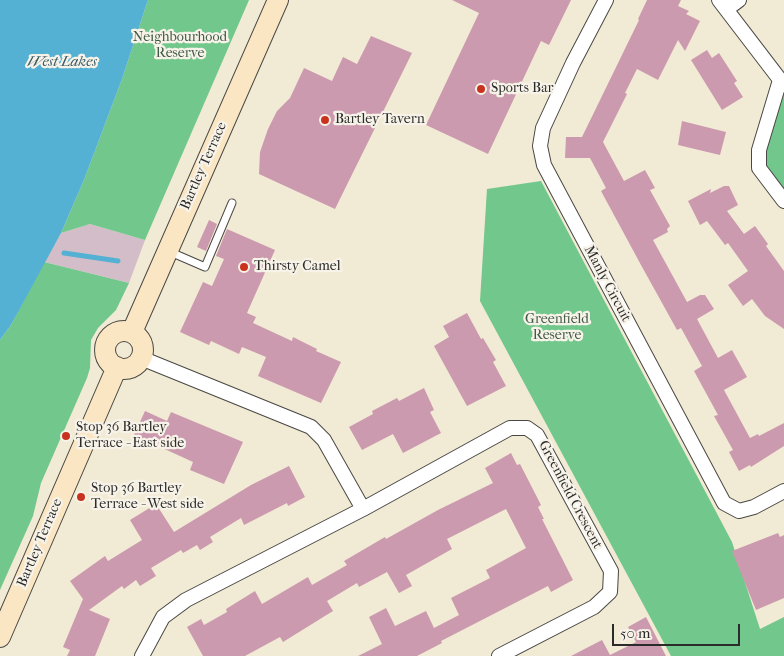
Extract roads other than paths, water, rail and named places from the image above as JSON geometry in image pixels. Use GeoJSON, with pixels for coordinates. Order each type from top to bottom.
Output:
{"type":"FeatureCollection","features":[{"type":"Feature","properties":{"kind":"street","name":"Bartley Terrace"},"geometry":{"type":"LineString","coordinates":[[132,332],[278,0]]}},
{"type":"Feature","properties":{"kind":"street","name":"Manly Circuit"},"geometry":{"type":"LineString","coordinates":[[606,0],[573,63],[543,128],[540,146],[544,165],[724,503],[739,511],[754,507],[784,491]]}},
{"type":"Feature","properties":{"kind":"street"},"geometry":{"type":"LineString","coordinates":[[739,0],[723,4],[782,82],[760,150],[759,168],[784,200]]}},
{"type":"Feature","properties":{"kind":"street"},"geometry":{"type":"LineString","coordinates":[[119,331],[132,332],[143,346],[141,358],[132,367],[116,367],[109,362],[106,356],[106,344],[109,338],[119,331]]}},
{"type":"Feature","properties":{"kind":"street"},"geometry":{"type":"LineString","coordinates":[[141,358],[311,427],[324,440],[363,508]]}},
{"type":"Feature","properties":{"kind":"street","name":"Bartley Terrace"},"geometry":{"type":"LineString","coordinates":[[0,636],[116,367]]}},
{"type":"Feature","properties":{"kind":"street","name":"Greenfield Crescent"},"geometry":{"type":"LineString","coordinates":[[142,656],[163,617],[186,600],[363,508],[510,428],[527,428],[537,435],[611,571],[610,592],[594,607],[499,656]]}},
{"type":"Feature","properties":{"kind":"lane"},"geometry":{"type":"LineString","coordinates":[[167,251],[205,267],[232,203]]}},
{"type":"Feature","properties":{"kind":"water","name":"West Lakes"},"geometry":{"type":"Polygon","coordinates":[[[0,0],[148,0],[122,79],[84,180],[61,233],[11,325],[0,340],[0,0]]]}},
{"type":"Feature","properties":{"kind":"waterway"},"geometry":{"type":"LineString","coordinates":[[64,253],[118,261]]}},
{"type":"Feature","properties":{"kind":"place","name":"Sports Bar"},"geometry":{"type":"Point","coordinates":[481,89]}},
{"type":"Feature","properties":{"kind":"place","name":"Bartley Tavern"},"geometry":{"type":"Point","coordinates":[325,120]}},
{"type":"Feature","properties":{"kind":"place","name":"Thirsty Camel"},"geometry":{"type":"Point","coordinates":[244,267]}},
{"type":"Feature","properties":{"kind":"place","name":"Stop 36 Bartley Terrace - East side"},"geometry":{"type":"Point","coordinates":[66,436]}},
{"type":"Feature","properties":{"kind":"place","name":"Stop 36 Bartley Terrace - West side"},"geometry":{"type":"Point","coordinates":[81,497]}},
{"type":"Feature","properties":{"kind":"park label","name":"Neighbourhood Reserve"},"geometry":{"type":"Point","coordinates":[180,46]}},
{"type":"Feature","properties":{"kind":"park label","name":"Greenfield Reserve"},"geometry":{"type":"Point","coordinates":[557,328]}}]}
